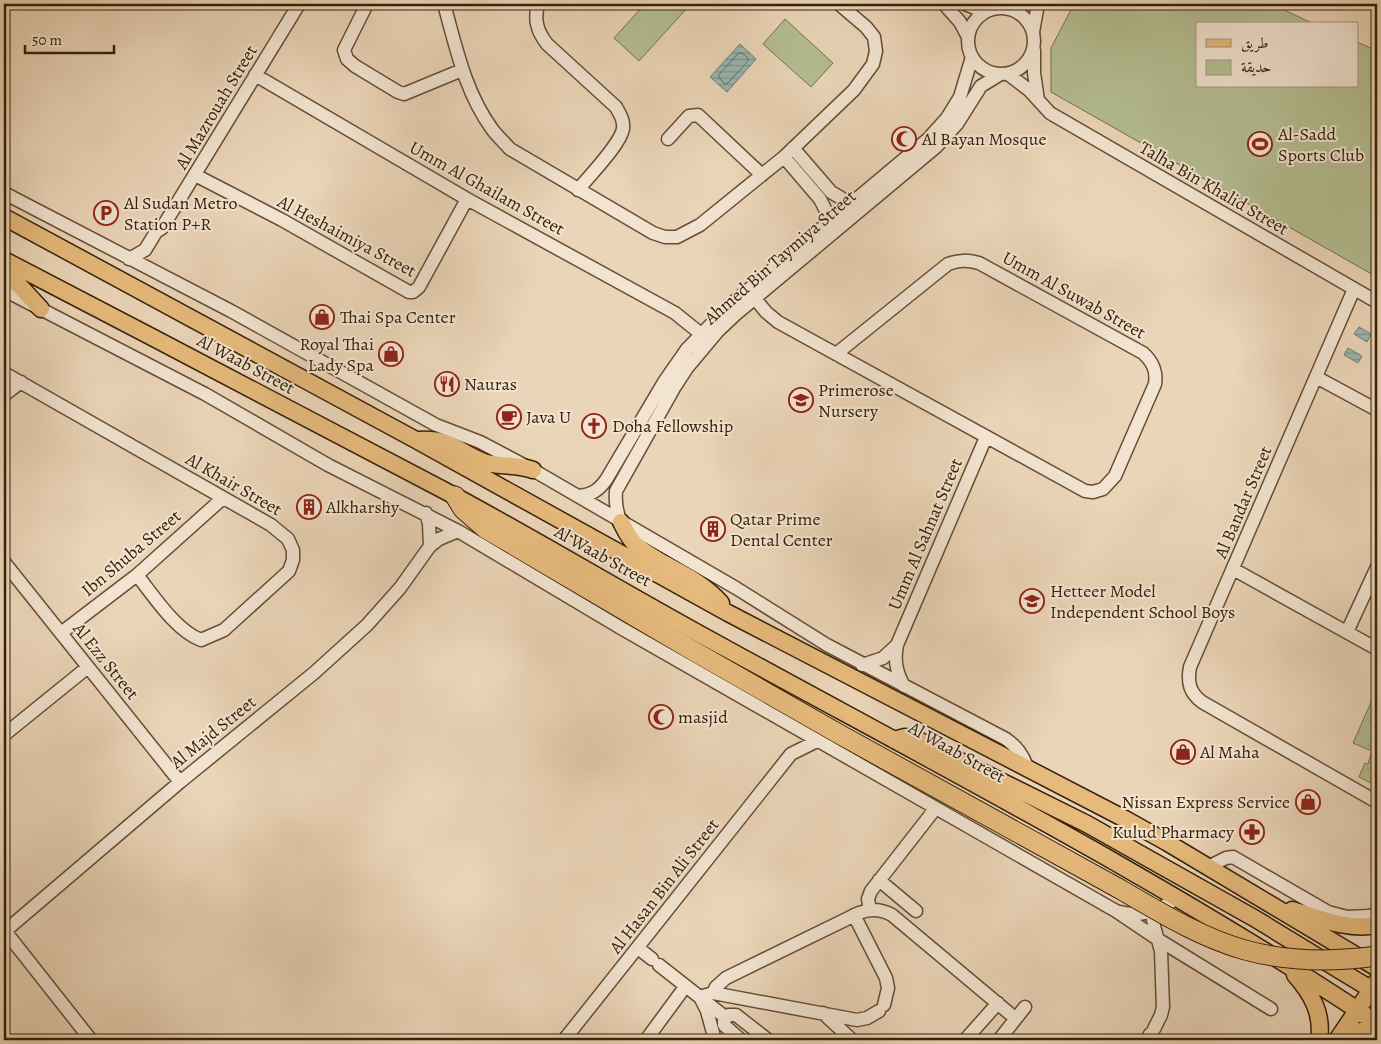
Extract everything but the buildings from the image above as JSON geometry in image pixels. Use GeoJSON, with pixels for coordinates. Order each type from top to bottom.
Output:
{"type":"FeatureCollection","features":[{"type":"Feature","properties":{"kind":"highway"},"geometry":{"type":"LineString","coordinates":[[454,496],[463,509],[486,529],[697,653],[1190,928],[1245,950],[1272,955],[1316,960],[1344,960],[1377,956]]}},
{"type":"Feature","properties":{"kind":"main road","name":"Al Waab Street"},"geometry":{"type":"LineString","coordinates":[[4,217],[416,440],[728,613],[1134,824],[1377,968]]}},
{"type":"Feature","properties":{"kind":"main road","name":"Al Waab Street"},"geometry":{"type":"LineString","coordinates":[[4,260],[454,496],[726,649],[894,740],[1176,898],[1286,963],[1377,1024]]}},
{"type":"Feature","properties":{"kind":"main road"},"geometry":{"type":"LineString","coordinates":[[4,269],[41,309]]}},
{"type":"Feature","properties":{"kind":"main road"},"geometry":{"type":"LineString","coordinates":[[416,440],[444,441],[486,462],[514,465],[533,470]]}},
{"type":"Feature","properties":{"kind":"main road"},"geometry":{"type":"LineString","coordinates":[[621,522],[635,544],[645,552],[700,583],[728,613]]}},
{"type":"Feature","properties":{"kind":"main road"},"geometry":{"type":"LineString","coordinates":[[894,740],[905,737],[918,740],[1078,820],[1254,918],[1352,978],[1375,988],[1337,1040]]}},
{"type":"Feature","properties":{"kind":"main road"},"geometry":{"type":"LineString","coordinates":[[1264,902],[1341,924],[1359,927],[1377,925]]}},
{"type":"Feature","properties":{"kind":"main road"},"geometry":{"type":"LineString","coordinates":[[1352,978],[1360,977],[1365,970],[1364,964],[1355,954]]}},
{"type":"Feature","properties":{"kind":"main road"},"geometry":{"type":"LineString","coordinates":[[1286,963],[1313,999],[1320,1021],[1320,1040]]}},
{"type":"Feature","properties":{"kind":"main road"},"geometry":{"type":"LineString","coordinates":[[1346,1040],[1377,1024]]}},
{"type":"Feature","properties":{"kind":"street","name":"Al Mazrouah Street"},"geometry":{"type":"LineString","coordinates":[[162,228],[299,4]]}},
{"type":"Feature","properties":{"kind":"street"},"geometry":{"type":"LineString","coordinates":[[367,4],[344,50],[347,59],[355,66],[404,94],[462,70]]}},
{"type":"Feature","properties":{"kind":"street"},"geometry":{"type":"LineString","coordinates":[[444,4],[462,70],[470,91],[493,131],[510,149],[653,233],[665,237],[677,237],[700,225],[789,152],[854,90],[873,64],[876,51],[874,37],[866,27],[839,4]]}},
{"type":"Feature","properties":{"kind":"street"},"geometry":{"type":"LineString","coordinates":[[538,4],[536,25],[544,39],[616,107],[622,117],[623,128],[620,138],[578,190]]}},
{"type":"Feature","properties":{"kind":"street"},"geometry":{"type":"LineString","coordinates":[[944,4],[960,22],[968,38],[972,57],[983,69],[1003,74],[1022,67],[1028,61],[1034,46]]}},
{"type":"Feature","properties":{"kind":"street"},"geometry":{"type":"LineString","coordinates":[[965,4],[985,12]]}},
{"type":"Feature","properties":{"kind":"street"},"geometry":{"type":"LineString","coordinates":[[1038,4],[1033,32],[1034,73],[1038,100]]}},
{"type":"Feature","properties":{"kind":"street"},"geometry":{"type":"LineString","coordinates":[[968,38],[971,27],[985,12],[1010,6],[1023,17],[1033,32]]}},
{"type":"Feature","properties":{"kind":"street","name":"Ahmed Bin Taymiya Street"},"geometry":{"type":"LineString","coordinates":[[578,496],[594,493],[601,488],[664,382],[683,354],[705,337],[831,221],[938,129],[960,97],[972,57]]}},
{"type":"Feature","properties":{"kind":"street","name":"Ahmed Bin Taymiya Street"},"geometry":{"type":"LineString","coordinates":[[751,294],[936,147],[956,124],[981,86],[1003,74]]}},
{"type":"Feature","properties":{"kind":"street","name":"Talha Bin Khalid Street"},"geometry":{"type":"LineString","coordinates":[[1003,74],[1019,81],[1045,109],[1056,116],[1377,302]]}},
{"type":"Feature","properties":{"kind":"street","name":"Umm Al Ghailam Street"},"geometry":{"type":"LineString","coordinates":[[255,75],[467,199],[670,310],[705,337]]}},
{"type":"Feature","properties":{"kind":"street"},"geometry":{"type":"LineString","coordinates":[[668,139],[689,116],[698,115],[762,175]]}},
{"type":"Feature","properties":{"kind":"street"},"geometry":{"type":"LineString","coordinates":[[789,152],[818,186],[851,204]]}},
{"type":"Feature","properties":{"kind":"street","name":"Al Heshaimiya Street"},"geometry":{"type":"LineString","coordinates":[[195,174],[282,220],[409,292],[419,287],[467,199]]}},
{"type":"Feature","properties":{"kind":"street"},"geometry":{"type":"LineString","coordinates":[[818,186],[831,221]]}},
{"type":"Feature","properties":{"kind":"street","name":"Al Waab Street"},"geometry":{"type":"LineString","coordinates":[[4,193],[230,311],[436,425],[480,442],[533,470],[736,588],[862,665],[1006,739],[1022,755],[1028,769]]}},
{"type":"Feature","properties":{"kind":"street"},"geometry":{"type":"LineString","coordinates":[[129,258],[145,250],[156,232],[162,228]]}},
{"type":"Feature","properties":{"kind":"street"},"geometry":{"type":"LineString","coordinates":[[154,271],[153,252],[162,228]]}},
{"type":"Feature","properties":{"kind":"street","name":"Umm Al Suwab Street"},"geometry":{"type":"LineString","coordinates":[[751,294],[778,322],[1085,492],[1103,489],[1115,476],[1156,384],[1154,368],[1150,360],[1143,353],[979,262],[968,260],[958,260],[948,264],[836,354]]}},
{"type":"Feature","properties":{"kind":"street","name":"Al Bandar Street"},"geometry":{"type":"LineString","coordinates":[[1354,289],[1190,667],[1188,677],[1190,688],[1202,702],[1377,802]]}},
{"type":"Feature","properties":{"kind":"street"},"geometry":{"type":"LineString","coordinates":[[4,290],[205,394],[328,465],[426,513],[458,531],[621,628],[935,809],[1116,910],[1159,940],[1271,1009]]}},
{"type":"Feature","properties":{"kind":"street","name":"Ahmed Bin Taymiya Street"},"geometry":{"type":"LineString","coordinates":[[621,522],[616,512],[615,501],[618,486],[705,337]]}},
{"type":"Feature","properties":{"kind":"street","name":"Al Khair Street"},"geometry":{"type":"LineString","coordinates":[[4,373],[271,525],[288,539],[293,550],[289,571],[280,580],[224,630],[201,640],[180,628],[137,575]]}},
{"type":"Feature","properties":{"kind":"street"},"geometry":{"type":"LineString","coordinates":[[1316,377],[1377,410]]}},
{"type":"Feature","properties":{"kind":"street"},"geometry":{"type":"LineString","coordinates":[[4,395],[20,382]]}},
{"type":"Feature","properties":{"kind":"street","name":"Umm Al Sahnat Street"},"geometry":{"type":"LineString","coordinates":[[904,686],[898,676],[896,665],[897,644],[986,437]]}},
{"type":"Feature","properties":{"kind":"street","name":"Ibn Shuba Street"},"geometry":{"type":"LineString","coordinates":[[61,633],[137,575],[222,498]]}},
{"type":"Feature","properties":{"kind":"street"},"geometry":{"type":"LineString","coordinates":[[426,513],[429,524],[430,546]]}},
{"type":"Feature","properties":{"kind":"street","name":"Al Majd Street"},"geometry":{"type":"LineString","coordinates":[[4,932],[180,782],[314,672],[367,625],[400,588],[430,546],[439,539],[458,531]]}},
{"type":"Feature","properties":{"kind":"street"},"geometry":{"type":"LineString","coordinates":[[1347,632],[1377,567]]}},
{"type":"Feature","properties":{"kind":"street","name":"Al Ezz Street"},"geometry":{"type":"LineString","coordinates":[[6,569],[61,633],[180,782]]}},
{"type":"Feature","properties":{"kind":"street"},"geometry":{"type":"LineString","coordinates":[[1233,569],[1377,649]]}},
{"type":"Feature","properties":{"kind":"street","name":"Umm Al Sahnat Street"},"geometry":{"type":"LineString","coordinates":[[862,665],[883,658],[897,644]]}},
{"type":"Feature","properties":{"kind":"street"},"geometry":{"type":"LineString","coordinates":[[4,735],[88,667]]}},
{"type":"Feature","properties":{"kind":"street"},"geometry":{"type":"LineString","coordinates":[[790,725],[793,735],[791,754]]}},
{"type":"Feature","properties":{"kind":"street","name":"Al Hasan Bin Ali Street"},"geometry":{"type":"LineString","coordinates":[[564,1040],[791,754],[817,741]]}},
{"type":"Feature","properties":{"kind":"street"},"geometry":{"type":"LineString","coordinates":[[870,910],[869,895],[935,809]]}},
{"type":"Feature","properties":{"kind":"street"},"geometry":{"type":"LineString","coordinates":[[1208,868],[1226,858],[1233,857],[1328,912],[1347,917],[1377,914]]}},
{"type":"Feature","properties":{"kind":"street"},"geometry":{"type":"LineString","coordinates":[[879,880],[916,911]]}},
{"type":"Feature","properties":{"kind":"street"},"geometry":{"type":"LineString","coordinates":[[1116,910],[1134,914],[1152,911],[1165,906],[1176,898]]}},
{"type":"Feature","properties":{"kind":"street"},"geometry":{"type":"LineString","coordinates":[[715,1040],[707,1011],[707,995],[726,978],[870,910],[885,911],[892,915],[1015,1018]]}},
{"type":"Feature","properties":{"kind":"street"},"geometry":{"type":"LineString","coordinates":[[1150,1034],[1161,1015],[1163,1007],[1162,959],[1152,911]]}},
{"type":"Feature","properties":{"kind":"street"},"geometry":{"type":"LineString","coordinates":[[638,948],[685,987],[707,995],[857,1020],[867,1018],[882,1008],[888,988],[886,978],[854,916]]}},
{"type":"Feature","properties":{"kind":"street"},"geometry":{"type":"LineString","coordinates":[[4,932],[91,1040]]}},
{"type":"Feature","properties":{"kind":"street"},"geometry":{"type":"LineString","coordinates":[[646,1040],[685,987]]}},
{"type":"Feature","properties":{"kind":"street"},"geometry":{"type":"LineString","coordinates":[[707,995],[725,1017],[724,1025],[741,1040]]}},
{"type":"Feature","properties":{"kind":"street"},"geometry":{"type":"LineString","coordinates":[[965,1040],[998,1003]]}},
{"type":"Feature","properties":{"kind":"street"},"geometry":{"type":"LineString","coordinates":[[999,1040],[1025,1007]]}},
{"type":"Feature","properties":{"kind":"street"},"geometry":{"type":"LineString","coordinates":[[822,1013],[852,1040]]}},
{"type":"Feature","properties":{"kind":"street"},"geometry":{"type":"LineString","coordinates":[[725,1017],[732,1014],[736,1015],[768,1040]]}},
{"type":"Feature","properties":{"kind":"green space"},"geometry":{"type":"Polygon","coordinates":[[[645,4],[683,4],[687,8],[639,61],[614,38],[645,4]]]}},
{"type":"Feature","properties":{"kind":"green space","name":"Al-Sadd Sports Club"},"geometry":{"type":"Polygon","coordinates":[[[1074,4],[1284,4],[1282,9],[1310,22],[1196,22],[1196,88],[1358,88],[1358,42],[1377,51],[1377,196],[1372,209],[1377,212],[1377,277],[1051,92],[1051,48],[1074,4]]]}},
{"type":"Feature","properties":{"kind":"green space"},"geometry":{"type":"Polygon","coordinates":[[[785,19],[833,63],[811,87],[763,44],[785,19]]]}},
{"type":"Feature","properties":{"kind":"green space"},"geometry":{"type":"Polygon","coordinates":[[[1376,691],[1377,754],[1374,764],[1376,765],[1377,786],[1359,777],[1365,763],[1368,764],[1372,751],[1353,743],[1376,691]]]}},
{"type":"Feature","properties":{"kind":"water"},"geometry":{"type":"Polygon","coordinates":[[[740,44],[756,59],[727,92],[710,77],[740,44]]]}},
{"type":"Feature","properties":{"kind":"water"},"geometry":{"type":"Polygon","coordinates":[[[1359,327],[1371,334],[1367,342],[1354,334],[1359,327]]]}},
{"type":"Feature","properties":{"kind":"water"},"geometry":{"type":"Polygon","coordinates":[[[1348,348],[1362,356],[1358,363],[1344,355],[1348,348]]]}},
{"type":"Feature","properties":{"kind":"place","name":"Al Bayan Mosque"},"geometry":{"type":"Point","coordinates":[904,139]}},
{"type":"Feature","properties":{"kind":"place","name":"Al-Sadd Sports Club"},"geometry":{"type":"Point","coordinates":[1260,144]}},
{"type":"Feature","properties":{"kind":"place","name":"Al Sudan Metro Station P+R"},"geometry":{"type":"Point","coordinates":[106,213]}},
{"type":"Feature","properties":{"kind":"place","name":"Thai Spa Center"},"geometry":{"type":"Point","coordinates":[322,317]}},
{"type":"Feature","properties":{"kind":"place","name":"Royal Thai Lady Spa"},"geometry":{"type":"Point","coordinates":[391,354]}},
{"type":"Feature","properties":{"kind":"place","name":"Nauras"},"geometry":{"type":"Point","coordinates":[447,384]}},
{"type":"Feature","properties":{"kind":"place","name":"Primerose Nursery"},"geometry":{"type":"Point","coordinates":[801,400]}},
{"type":"Feature","properties":{"kind":"place","name":"Java U"},"geometry":{"type":"Point","coordinates":[509,417]}},
{"type":"Feature","properties":{"kind":"place","name":"Doha Fellowship"},"geometry":{"type":"Point","coordinates":[594,426]}},
{"type":"Feature","properties":{"kind":"place","name":"Alkharshy"},"geometry":{"type":"Point","coordinates":[309,507]}},
{"type":"Feature","properties":{"kind":"place","name":"Qatar Prime Dental Center"},"geometry":{"type":"Point","coordinates":[713,529]}},
{"type":"Feature","properties":{"kind":"place","name":"Hetteer Model Independent School Boys"},"geometry":{"type":"Point","coordinates":[1032,601]}},
{"type":"Feature","properties":{"kind":"place","name":"masjid"},"geometry":{"type":"Point","coordinates":[661,717]}},
{"type":"Feature","properties":{"kind":"place","name":"Al Maha"},"geometry":{"type":"Point","coordinates":[1183,752]}},
{"type":"Feature","properties":{"kind":"place","name":"Nissan Express Service"},"geometry":{"type":"Point","coordinates":[1308,802]}},
{"type":"Feature","properties":{"kind":"place","name":"Kulud Pharmacy"},"geometry":{"type":"Point","coordinates":[1252,832]}}]}
